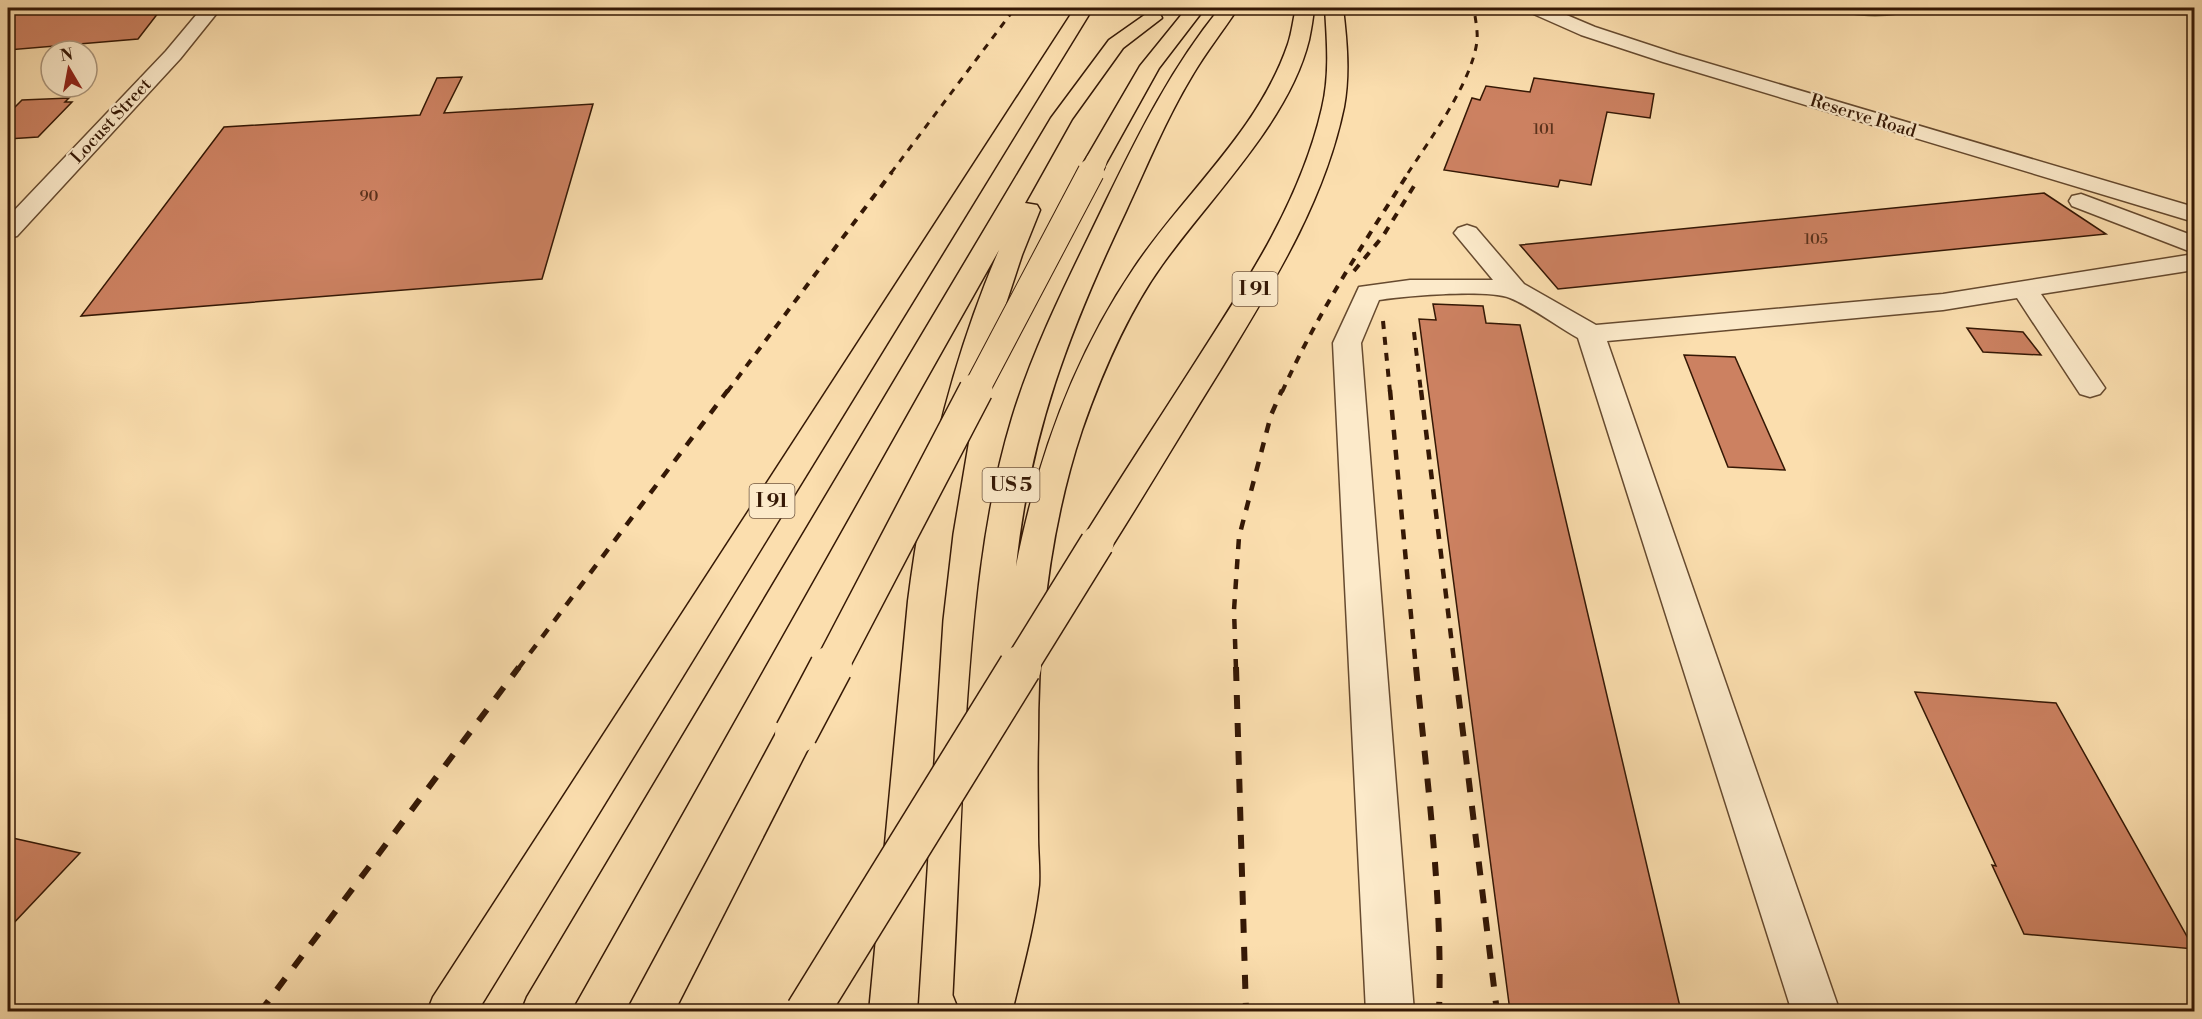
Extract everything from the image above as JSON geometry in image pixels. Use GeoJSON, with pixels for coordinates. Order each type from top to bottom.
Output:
{"type":"FeatureCollection","features":[{"type":"Feature","properties":{"kind":"highway","name":"I 91"},"geometry":{"type":"LineString","coordinates":[[452,1006],[1084,8]]}},
{"type":"Feature","properties":{"kind":"highway"},"geometry":{"type":"LineString","coordinates":[[650,1011],[1096,162],[1150,66],[1196,8]]}},
{"type":"Feature","properties":{"kind":"highway","name":"US 5"},"geometry":{"type":"LineString","coordinates":[[977,1011],[982,826],[992,608],[1006,506],[1019,447],[1051,346],[1156,120],[1194,52],[1229,8]]}},
{"type":"Feature","properties":{"kind":"highway"},"geometry":{"type":"LineString","coordinates":[[988,1011],[1017,888],[1018,726],[1024,635],[1037,550],[1057,461],[1083,388],[1131,293],[1152,260],[1257,124],[1282,84],[1298,45],[1305,8]]}},
{"type":"Feature","properties":{"kind":"highway","name":"I 91"},"geometry":{"type":"LineString","coordinates":[[807,1011],[1261,281],[1297,213],[1318,162],[1330,118],[1338,62],[1334,8]]}},
{"type":"Feature","properties":{"kind":"highway"},"geometry":{"type":"LineString","coordinates":[[544,1011],[1062,118],[1116,44],[1158,13]]}},
{"type":"Feature","properties":{"kind":"highway"},"geometry":{"type":"LineString","coordinates":[[893,1011],[928,581],[944,481],[957,421],[990,307],[1031,201],[1082,109],[1122,54],[1158,13]]}},
{"type":"Feature","properties":{"kind":"street","name":"Locust Street"},"geometry":{"type":"LineString","coordinates":[[8,231],[173,56],[212,8]]}},
{"type":"Feature","properties":{"kind":"street","name":"Reserve Road"},"geometry":{"type":"LineString","coordinates":[[1536,8],[1588,31],[1670,58],[2194,215]]}},
{"type":"Feature","properties":{"kind":"street"},"geometry":{"type":"LineString","coordinates":[[2071,197],[2194,246]]}},
{"type":"Feature","properties":{"kind":"street"},"geometry":{"type":"LineString","coordinates":[[1467,233],[1515,290],[1591,334],[1943,302],[2194,262]]}},
{"type":"Feature","properties":{"kind":"street"},"geometry":{"type":"LineString","coordinates":[[1390,1011],[1347,343],[1368,293],[1476,287],[1515,290]]}},
{"type":"Feature","properties":{"kind":"street"},"geometry":{"type":"LineString","coordinates":[[2024,289],[2090,388]]}},
{"type":"Feature","properties":{"kind":"street"},"geometry":{"type":"LineString","coordinates":[[1591,334],[1816,1011]]}},
{"type":"Feature","properties":{"kind":"shaded area"},"geometry":{"type":"Polygon","coordinates":[[[1818,8],[1918,8],[1881,16],[1868,16],[1818,8]]]}},
{"type":"Feature","properties":{"kind":"building"},"geometry":{"type":"Polygon","coordinates":[[[8,8],[162,8],[138,39],[99,42],[99,39],[39,39],[39,47],[8,50],[8,8]]]}},
{"type":"Feature","properties":{"kind":"building"},"geometry":{"type":"Polygon","coordinates":[[[462,77],[444,113],[593,104],[542,279],[81,316],[224,127],[420,115],[437,78],[462,77]]]}},
{"type":"Feature","properties":{"kind":"building"},"geometry":{"type":"Polygon","coordinates":[[[1534,78],[1654,94],[1650,118],[1607,112],[1591,185],[1560,180],[1558,187],[1444,170],[1472,98],[1480,100],[1486,86],[1530,92],[1534,78]]]}},
{"type":"Feature","properties":{"kind":"building"},"geometry":{"type":"Polygon","coordinates":[[[68,99],[65,102],[72,102],[38,137],[8,139],[8,114],[22,100],[68,99]]]}},
{"type":"Feature","properties":{"kind":"building"},"geometry":{"type":"Polygon","coordinates":[[[2044,193],[2106,234],[1558,289],[1520,245],[2044,193]]]}},
{"type":"Feature","properties":{"kind":"building"},"geometry":{"type":"Polygon","coordinates":[[[1433,304],[1483,306],[1486,323],[1520,325],[1681,1011],[1510,1011],[1419,319],[1436,320],[1433,304]]]}},
{"type":"Feature","properties":{"kind":"building"},"geometry":{"type":"Polygon","coordinates":[[[1967,328],[2023,332],[2041,355],[1983,352],[1967,328]]]}},
{"type":"Feature","properties":{"kind":"building"},"geometry":{"type":"Polygon","coordinates":[[[1684,355],[1735,357],[1785,470],[1728,467],[1684,355]]]}},
{"type":"Feature","properties":{"kind":"building"},"geometry":{"type":"Polygon","coordinates":[[[1915,692],[2056,703],[2194,949],[2024,934],[1992,865],[1996,866],[1915,692]]]}},
{"type":"Feature","properties":{"kind":"building"},"geometry":{"type":"Polygon","coordinates":[[[8,837],[80,853],[8,929],[8,837]]]}},
{"type":"Feature","properties":{"kind":"railway"},"geometry":{"type":"LineString","coordinates":[[891,173],[1015,8]]}},
{"type":"Feature","properties":{"kind":"railway"},"geometry":{"type":"LineString","coordinates":[[1408,173],[1459,92],[1474,57],[1477,41],[1474,8]]}},
{"type":"Feature","properties":{"kind":"railway"},"geometry":{"type":"LineString","coordinates":[[727,392],[892,172]]}},
{"type":"Feature","properties":{"kind":"railway"},"geometry":{"type":"LineString","coordinates":[[1282,392],[1326,307],[1409,172]]}},
{"type":"Feature","properties":{"kind":"railway"},"geometry":{"type":"LineString","coordinates":[[1354,271],[1383,236],[1414,186]]}},
{"type":"Feature","properties":{"kind":"railway"},"geometry":{"type":"LineString","coordinates":[[1383,321],[1390,392]]}},
{"type":"Feature","properties":{"kind":"railway"},"geometry":{"type":"LineString","coordinates":[[1414,332],[1421,392]]}},
{"type":"Feature","properties":{"kind":"railway"},"geometry":{"type":"LineString","coordinates":[[518,669],[728,390]]}},
{"type":"Feature","properties":{"kind":"railway"},"geometry":{"type":"LineString","coordinates":[[1236,669],[1234,610],[1239,537],[1271,415],[1282,390]]}},
{"type":"Feature","properties":{"kind":"railway"},"geometry":{"type":"LineString","coordinates":[[1390,390],[1416,669]]}},
{"type":"Feature","properties":{"kind":"railway"},"geometry":{"type":"LineString","coordinates":[[1421,390],[1455,669]]}},
{"type":"Feature","properties":{"kind":"railway"},"geometry":{"type":"LineString","coordinates":[[260,1012],[519,667]]}},
{"type":"Feature","properties":{"kind":"railway"},"geometry":{"type":"LineString","coordinates":[[1236,667],[1246,1012]]}},
{"type":"Feature","properties":{"kind":"railway"},"geometry":{"type":"LineString","coordinates":[[1416,667],[1439,926],[1439,1012]]}},
{"type":"Feature","properties":{"kind":"railway"},"geometry":{"type":"LineString","coordinates":[[1455,667],[1497,1012]]}}]}
